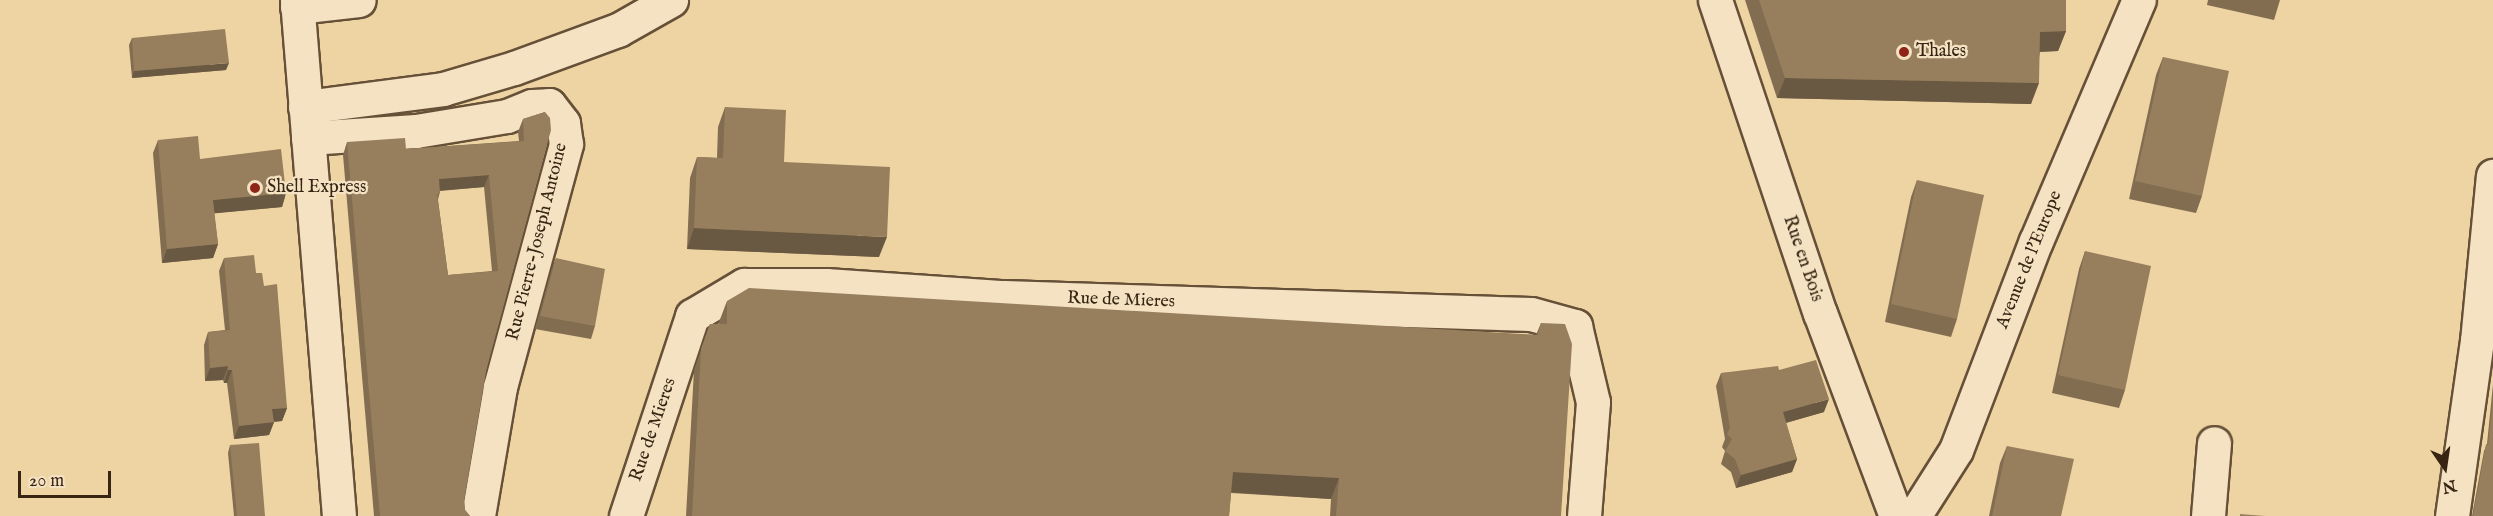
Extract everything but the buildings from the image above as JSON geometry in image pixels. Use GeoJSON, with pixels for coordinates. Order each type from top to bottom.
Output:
{"type":"FeatureCollection","features":[{"type":"Feature","properties":{"kind":"street"},"geometry":{"type":"LineString","coordinates":[[339,516],[297,4],[359,0]]}},
{"type":"Feature","properties":{"kind":"street"},"geometry":{"type":"LineString","coordinates":[[307,123],[484,77],[618,30],[671,0]]}},
{"type":"Feature","properties":{"kind":"street","name":"Rue en Bois"},"geometry":{"type":"LineString","coordinates":[[1715,0],[1820,313],[1896,516]]}},
{"type":"Feature","properties":{"kind":"street","name":"Avenue de l'Europe"},"geometry":{"type":"LineString","coordinates":[[1914,516],[1956,450],[2036,241],[2139,0]]}},
{"type":"Feature","properties":{"kind":"street","name":"Rue Pierre-Joseph Antoine"},"geometry":{"type":"LineString","coordinates":[[307,123],[416,131],[507,116],[532,106],[549,105],[563,123],[566,144],[500,387],[478,516]]}},
{"type":"Feature","properties":{"kind":"street"},"geometry":{"type":"LineString","coordinates":[[2452,516],[2477,341],[2493,176]]}},
{"type":"Feature","properties":{"kind":"street","name":"Rue de Mieres"},"geometry":{"type":"LineString","coordinates":[[626,516],[692,316],[744,285],[826,285],[1016,298],[1531,314],[1575,326],[1593,402],[1584,516]]}},
{"type":"Feature","properties":{"kind":"street"},"geometry":{"type":"LineString","coordinates":[[2208,516],[2214,442]]}},
{"type":"Feature","properties":{"kind":"place","name":"Thales"},"geometry":{"type":"Point","coordinates":[1904,52]}},
{"type":"Feature","properties":{"kind":"place","name":"Shell Express"},"geometry":{"type":"Point","coordinates":[255,188]}}]}
